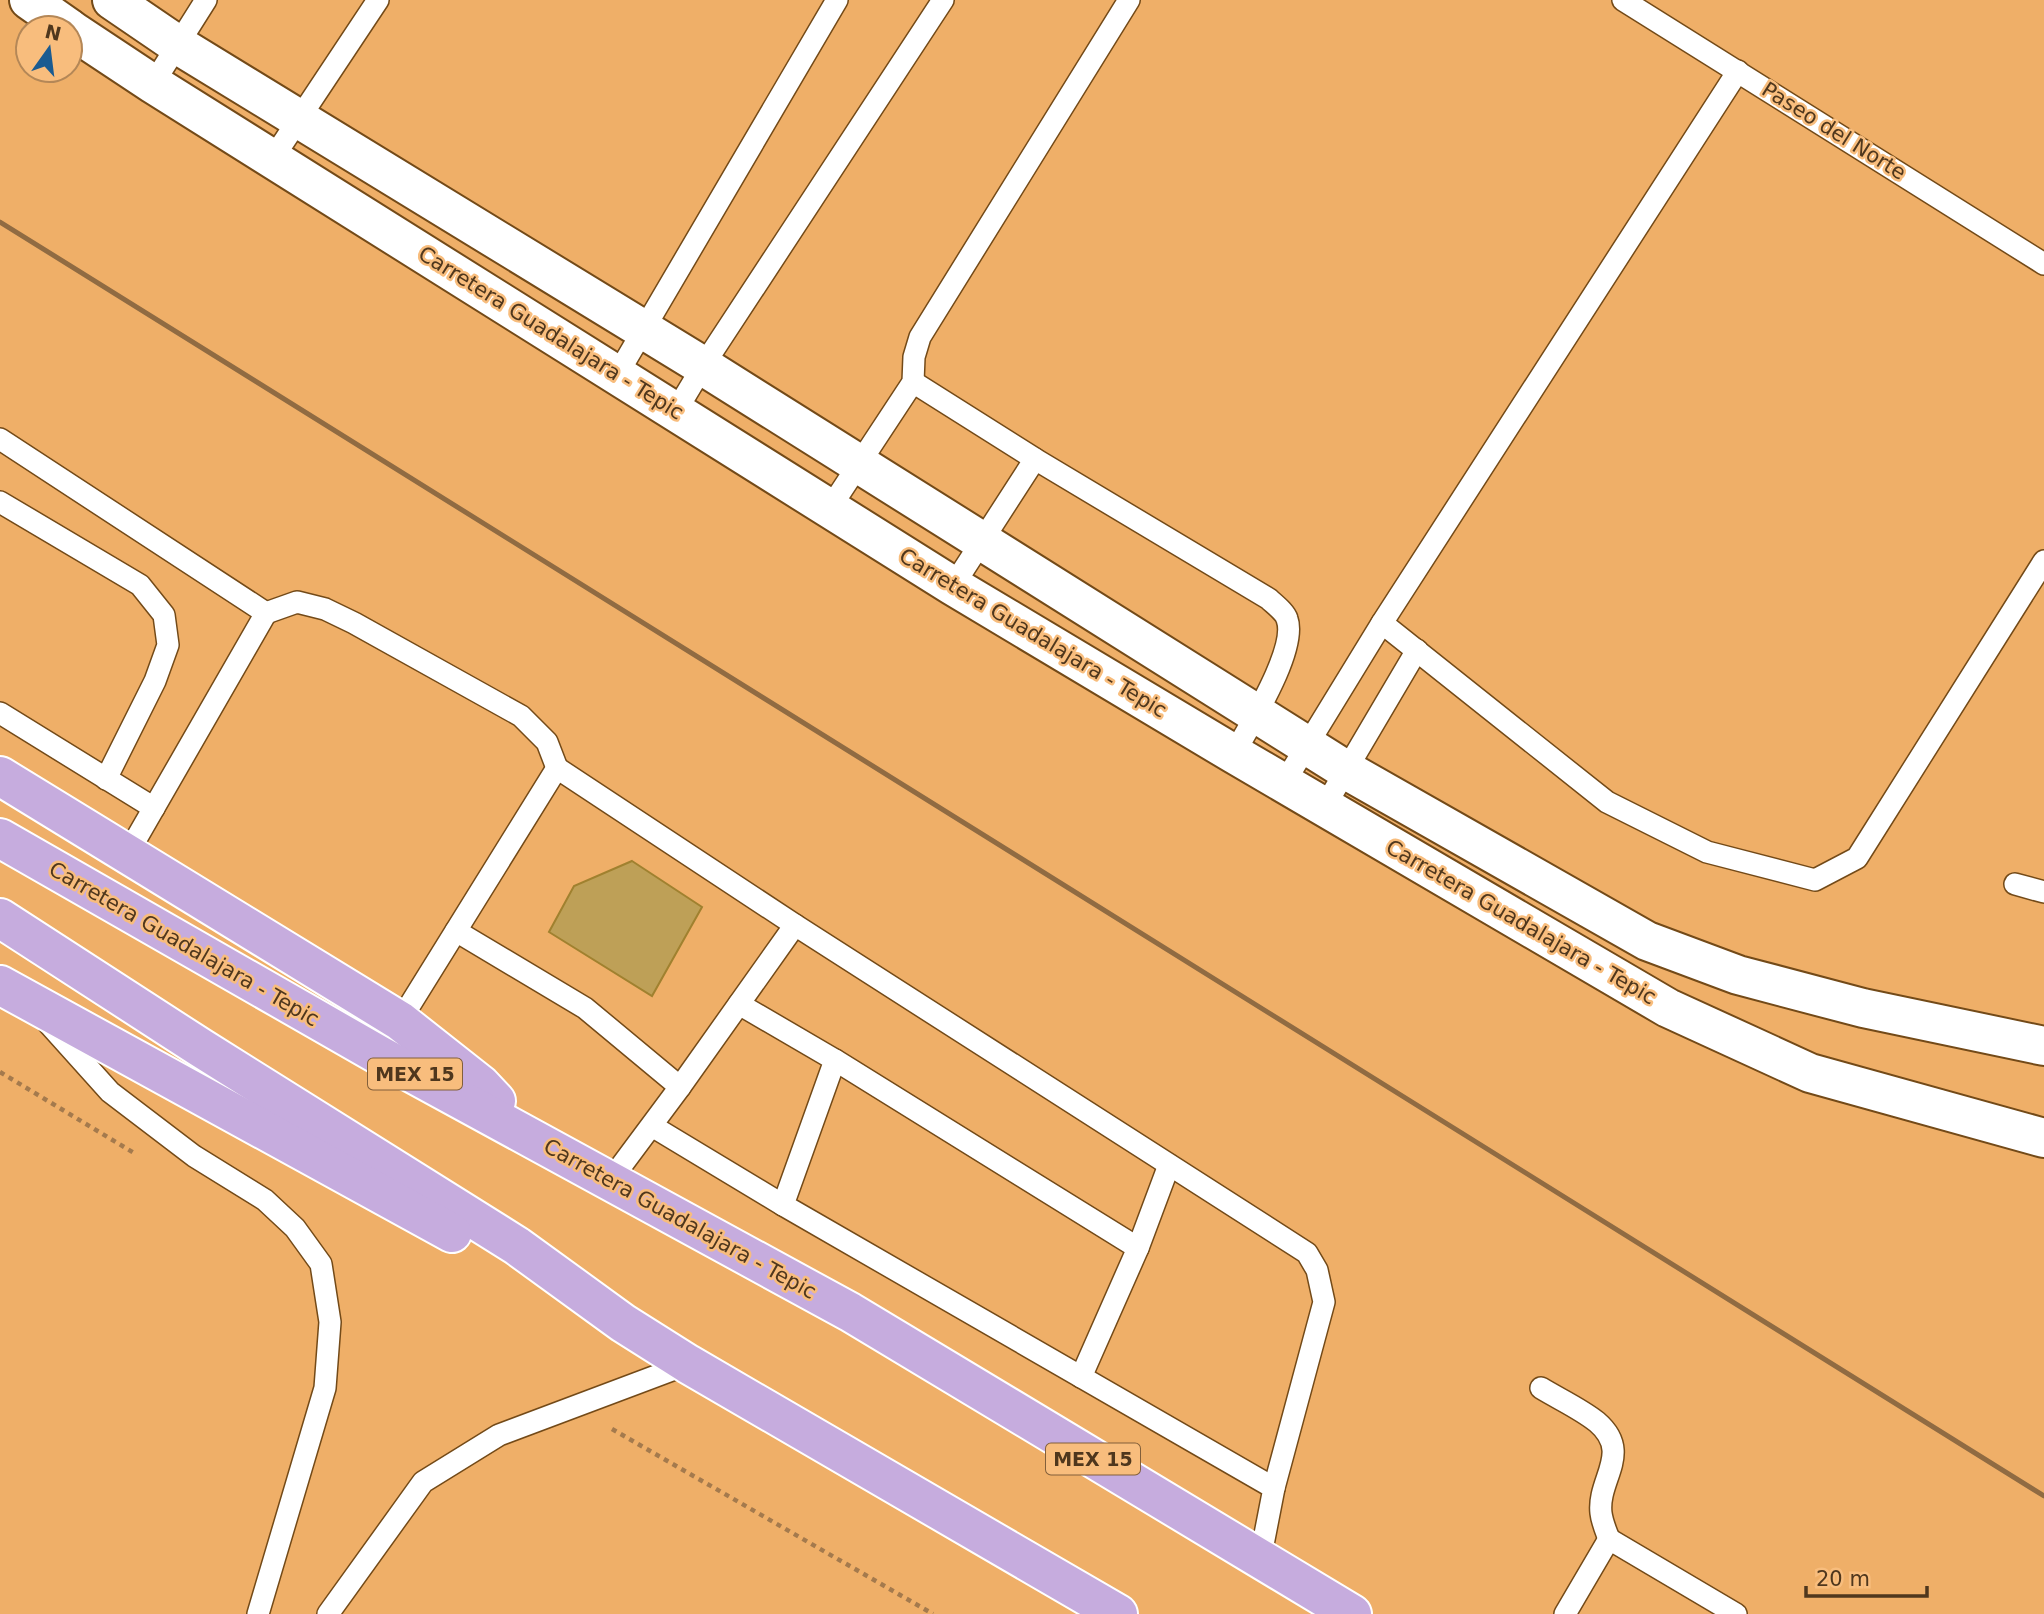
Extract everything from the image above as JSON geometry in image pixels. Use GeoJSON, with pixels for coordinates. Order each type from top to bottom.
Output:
{"type":"FeatureCollection","features":[{"type":"Feature","properties":{"kind":"highway"},"geometry":{"type":"LineString","coordinates":[[0,776],[400,1021],[481,1085],[532,1137]]}},
{"type":"Feature","properties":{"kind":"highway","name":"Carretera Guadalajara - Tepic"},"geometry":{"type":"LineString","coordinates":[[0,838],[379,1055],[850,1312],[1352,1614]]}},
{"type":"Feature","properties":{"kind":"highway"},"geometry":{"type":"LineString","coordinates":[[0,918],[517,1246],[623,1323],[688,1364],[1118,1614]]}},
{"type":"Feature","properties":{"kind":"highway"},"geometry":{"type":"LineString","coordinates":[[15,994],[375,1192],[623,1323]]}},
{"type":"Feature","properties":{"kind":"street","name":"Carretera Guadalajara - Tepic"},"geometry":{"type":"LineString","coordinates":[[29,0],[49,14]]}},
{"type":"Feature","properties":{"kind":"street"},"geometry":{"type":"LineString","coordinates":[[112,0],[178,45],[703,366],[1346,771],[1647,941],[1738,975],[1863,1008],[2044,1046]]}},
{"type":"Feature","properties":{"kind":"street","name":"Carretera Guadalajara - Tepic"},"geometry":{"type":"LineString","coordinates":[[84,38],[953,586],[1668,1008],[1810,1073],[2044,1138]]}},
{"type":"Feature","properties":{"kind":"lane"},"geometry":{"type":"LineString","coordinates":[[153,83],[206,0]]}},
{"type":"Feature","properties":{"kind":"lane"},"geometry":{"type":"LineString","coordinates":[[273,158],[378,0]]}},
{"type":"Feature","properties":{"kind":"lane"},"geometry":{"type":"LineString","coordinates":[[617,375],[837,0]]}},
{"type":"Feature","properties":{"kind":"lane"},"geometry":{"type":"LineString","coordinates":[[676,411],[943,0]]}},
{"type":"Feature","properties":{"kind":"lane"},"geometry":{"type":"LineString","coordinates":[[830,508],[913,382],[914,357],[920,337],[1129,0]]}},
{"type":"Feature","properties":{"kind":"lane","name":"Paseo del Norte"},"geometry":{"type":"LineString","coordinates":[[1623,0],[2044,264]]}},
{"type":"Feature","properties":{"kind":"lane"},"geometry":{"type":"LineString","coordinates":[[1284,783],[1382,623],[1738,71]]}},
{"type":"Feature","properties":{"kind":"lane"},"geometry":{"type":"LineString","coordinates":[[913,382],[1035,459],[1269,598],[1287,618],[1288,637],[1283,660],[1234,754]]}},
{"type":"Feature","properties":{"kind":"lane"},"geometry":{"type":"LineString","coordinates":[[2,445],[266,613]]}},
{"type":"Feature","properties":{"kind":"lane"},"geometry":{"type":"LineString","coordinates":[[953,586],[1035,459]]}},
{"type":"Feature","properties":{"kind":"lane"},"geometry":{"type":"LineString","coordinates":[[0,502],[140,585],[164,615],[168,645],[155,681],[106,779]]}},
{"type":"Feature","properties":{"kind":"lane"},"geometry":{"type":"LineString","coordinates":[[1382,623],[1607,802],[1707,852],[1815,880],[1857,858],[2044,561]]}},
{"type":"Feature","properties":{"kind":"lane"},"geometry":{"type":"LineString","coordinates":[[128,853],[266,613],[297,602],[325,609],[354,623],[521,716],[547,742],[557,768],[795,925],[1307,1253],[1317,1270],[1325,1302],[1274,1488],[1260,1559]]}},
{"type":"Feature","properties":{"kind":"lane"},"geometry":{"type":"LineString","coordinates":[[1325,806],[1416,650]]}},
{"type":"Feature","properties":{"kind":"lane"},"geometry":{"type":"LineString","coordinates":[[0,713],[154,808]]}},
{"type":"Feature","properties":{"kind":"lane"},"geometry":{"type":"LineString","coordinates":[[379,1055],[557,768]]}},
{"type":"Feature","properties":{"kind":"lane"},"geometry":{"type":"LineString","coordinates":[[2015,884],[2044,892]]}},
{"type":"Feature","properties":{"kind":"lane"},"geometry":{"type":"LineString","coordinates":[[610,1181],[795,925]]}},
{"type":"Feature","properties":{"kind":"lane"},"geometry":{"type":"LineString","coordinates":[[456,931],[585,1008],[680,1087]]}},
{"type":"Feature","properties":{"kind":"lane"},"geometry":{"type":"LineString","coordinates":[[15,994],[110,1092],[194,1156],[265,1200],[295,1228],[321,1264],[330,1322],[325,1388],[258,1614]]}},
{"type":"Feature","properties":{"kind":"lane"},"geometry":{"type":"LineString","coordinates":[[739,1004],[835,1060],[1138,1248]]}},
{"type":"Feature","properties":{"kind":"lane"},"geometry":{"type":"LineString","coordinates":[[783,1205],[835,1060]]}},
{"type":"Feature","properties":{"kind":"lane"},"geometry":{"type":"LineString","coordinates":[[652,1126],[783,1205],[1274,1488]]}},
{"type":"Feature","properties":{"kind":"lane"},"geometry":{"type":"LineString","coordinates":[[1081,1377],[1138,1248],[1170,1166]]}},
{"type":"Feature","properties":{"kind":"lane"},"geometry":{"type":"LineString","coordinates":[[328,1614],[423,1482],[499,1435],[688,1364]]}},
{"type":"Feature","properties":{"kind":"lane"},"geometry":{"type":"LineString","coordinates":[[1541,1388],[1597,1422],[1611,1438],[1614,1454],[1602,1498],[1601,1513],[1609,1539],[1736,1614]]}},
{"type":"Feature","properties":{"kind":"lane"},"geometry":{"type":"LineString","coordinates":[[1565,1614],[1609,1539]]}},
{"type":"Feature","properties":{"kind":"path"},"geometry":{"type":"LineString","coordinates":[[612,1429],[933,1614]]}},
{"type":"Feature","properties":{"kind":"shaded area"},"geometry":{"type":"Polygon","coordinates":[[[0,0],[2044,0],[2044,1614],[0,1614],[0,0]]]}},
{"type":"Feature","properties":{"kind":"building"},"geometry":{"type":"Polygon","coordinates":[[[632,861],[702,907],[652,996],[549,932],[574,886],[632,861]]]}},
{"type":"Feature","properties":{"kind":"railway"},"geometry":{"type":"LineString","coordinates":[[0,222],[2044,1496]]}}]}
